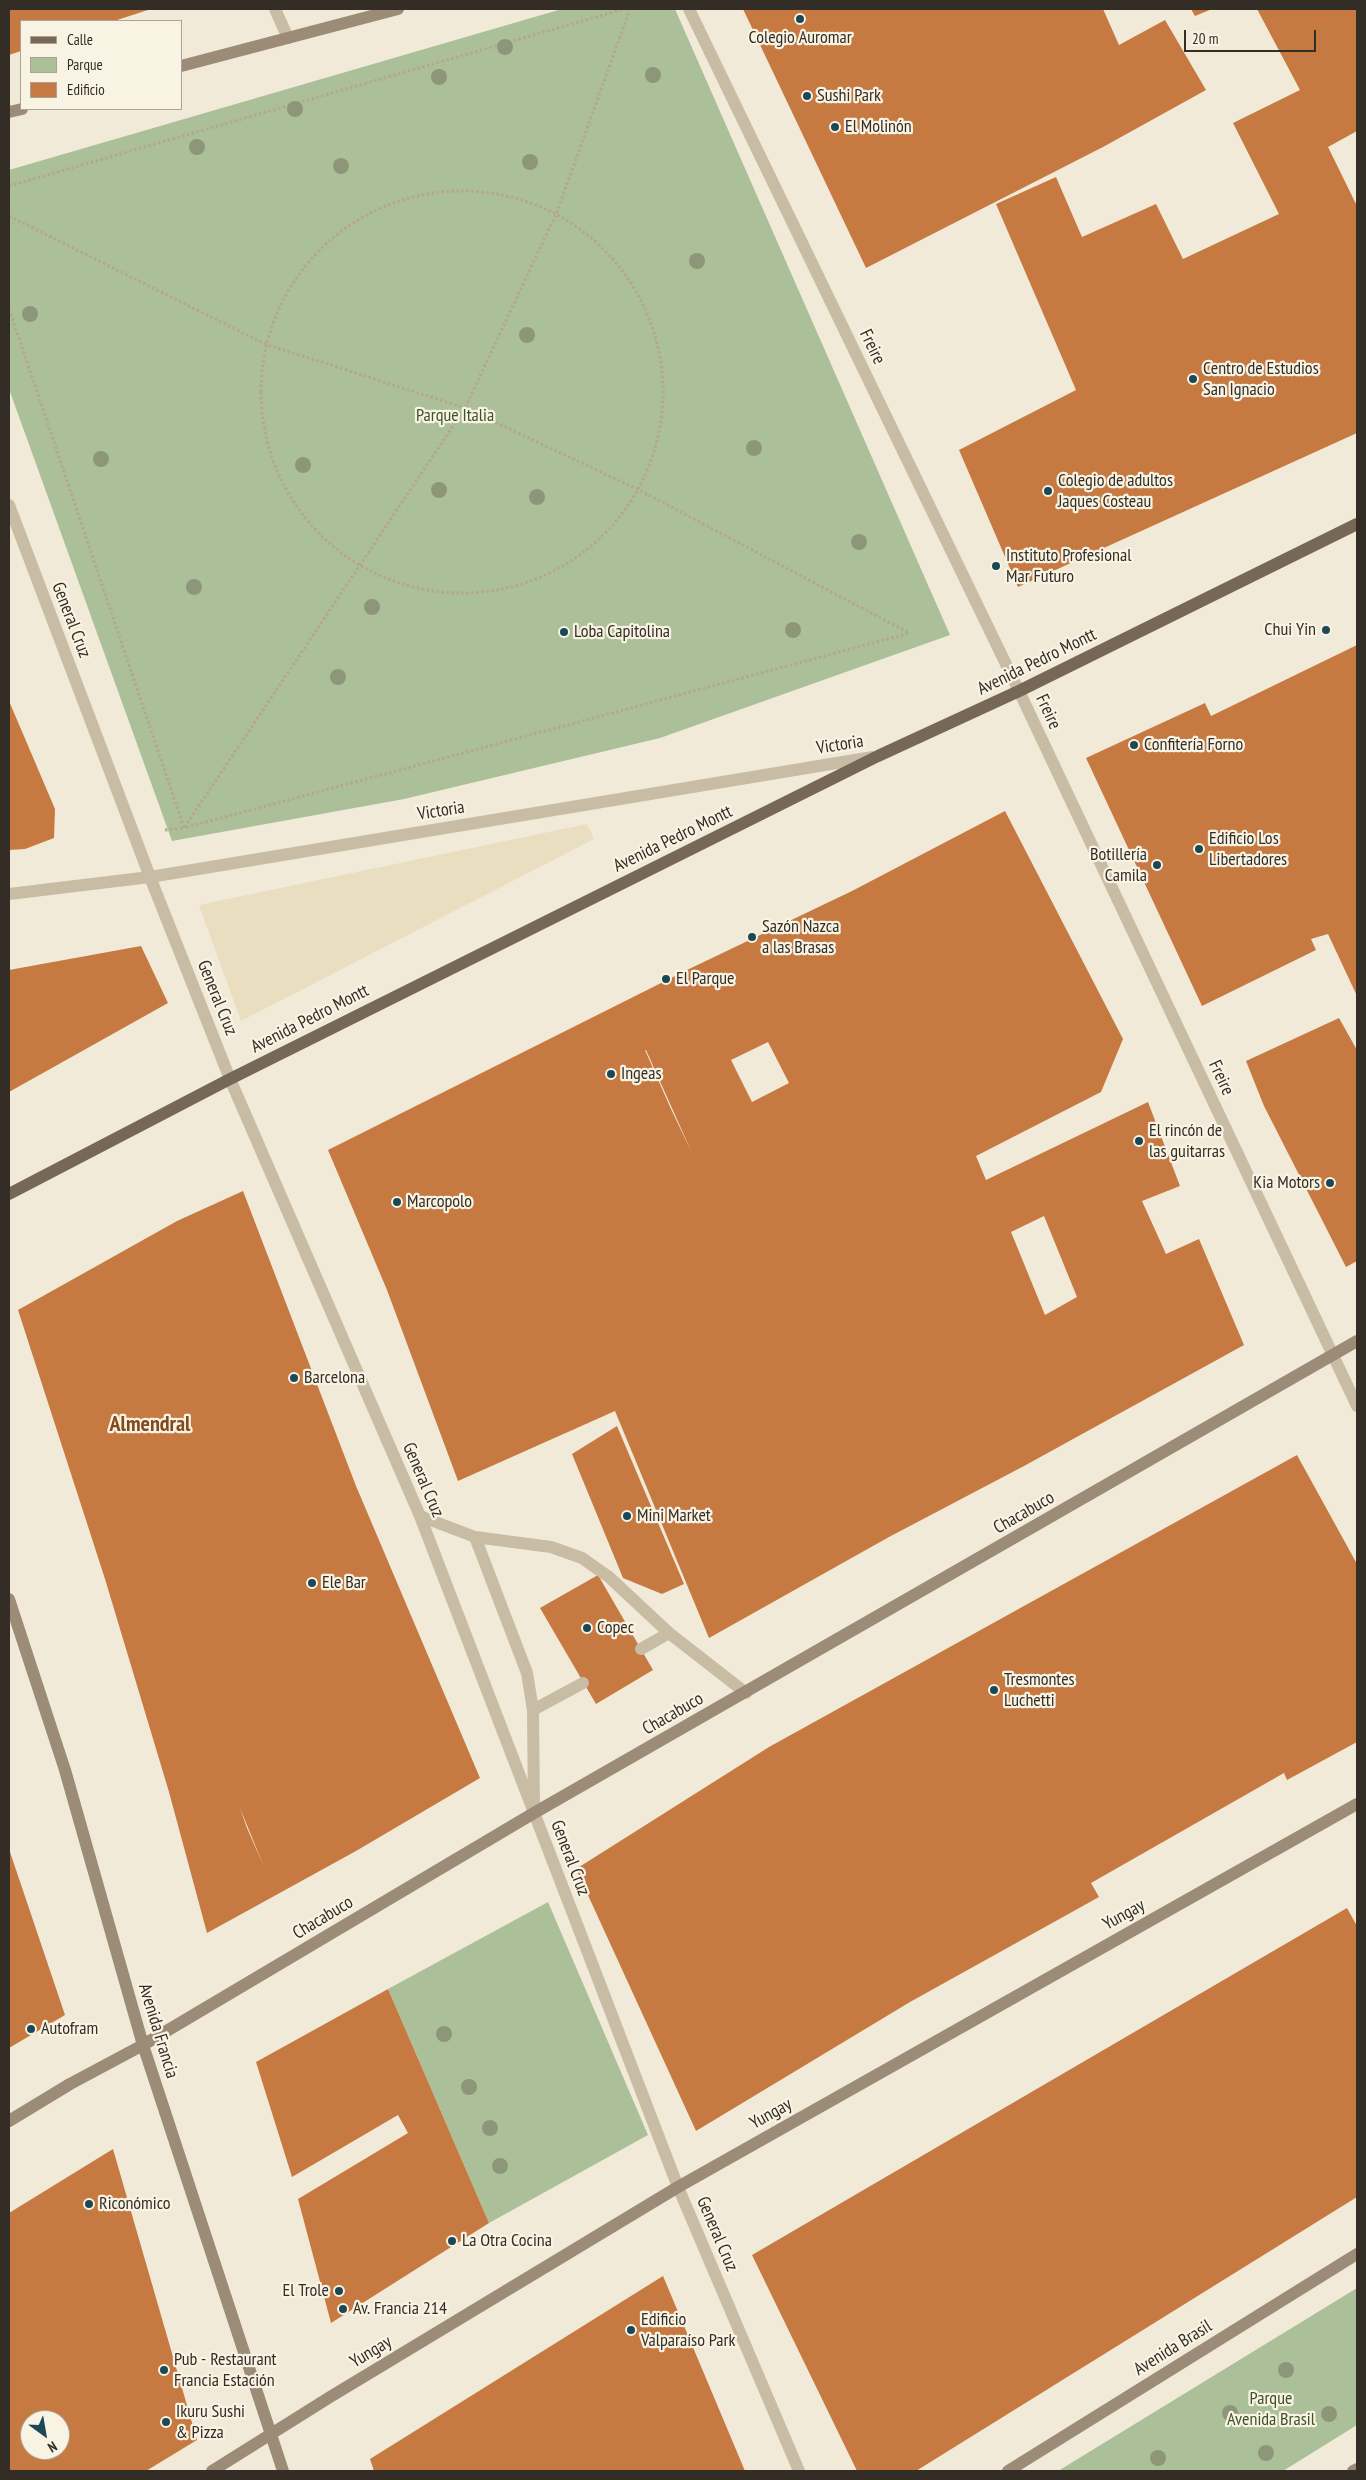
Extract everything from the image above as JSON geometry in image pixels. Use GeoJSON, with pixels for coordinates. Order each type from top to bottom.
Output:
{"type":"FeatureCollection","features":[{"type":"Feature","properties":{"kind":"main road","name":"Avenida Pedro Montt"},"geometry":{"type":"LineString","coordinates":[[9,1194],[230,1079],[878,756],[1019,691],[1357,524]]}},
{"type":"Feature","properties":{"kind":"street"},"geometry":{"type":"LineString","coordinates":[[275,9],[288,38]]}},
{"type":"Feature","properties":{"kind":"street"},"geometry":{"type":"LineString","coordinates":[[182,66],[398,9]]}},
{"type":"Feature","properties":{"kind":"street","name":"Freire"},"geometry":{"type":"LineString","coordinates":[[689,9],[1019,691],[1357,1406]]}},
{"type":"Feature","properties":{"kind":"street","name":"General Cruz"},"geometry":{"type":"LineString","coordinates":[[9,505],[133,835],[230,1079],[420,1516],[678,2187],[799,2471]]}},
{"type":"Feature","properties":{"kind":"street","name":"Victoria"},"geometry":{"type":"LineString","coordinates":[[9,894],[150,878],[878,756]]}},
{"type":"Feature","properties":{"kind":"street","name":"Chacabuco"},"geometry":{"type":"LineString","coordinates":[[9,2121],[70,2084],[143,2045],[534,1813],[1357,1341]]}},
{"type":"Feature","properties":{"kind":"street"},"geometry":{"type":"LineString","coordinates":[[420,1516],[475,1537],[551,1547],[582,1558],[609,1577],[669,1633],[746,1693]]}},
{"type":"Feature","properties":{"kind":"street"},"geometry":{"type":"LineString","coordinates":[[475,1537],[527,1673],[533,1710],[534,1813]]}},
{"type":"Feature","properties":{"kind":"street","name":"Avenida Francia"},"geometry":{"type":"LineString","coordinates":[[9,1599],[65,1770],[143,2045],[283,2471]]}},
{"type":"Feature","properties":{"kind":"street"},"geometry":{"type":"LineString","coordinates":[[641,1649],[669,1633]]}},
{"type":"Feature","properties":{"kind":"street"},"geometry":{"type":"LineString","coordinates":[[533,1710],[583,1683]]}},
{"type":"Feature","properties":{"kind":"street","name":"Yungay"},"geometry":{"type":"LineString","coordinates":[[212,2471],[271,2433],[678,2187],[1357,1804]]}},
{"type":"Feature","properties":{"kind":"street","name":"Avenida Brasil"},"geometry":{"type":"LineString","coordinates":[[1008,2471],[1357,2254]]}},
{"type":"Feature","properties":{"kind":"street"},"geometry":{"type":"LineString","coordinates":[[1353,2471],[1357,2469]]}},
{"type":"Feature","properties":{"kind":"path"},"geometry":{"type":"LineString","coordinates":[[9,186],[624,9]]}},
{"type":"Feature","properties":{"kind":"path"},"geometry":{"type":"LineString","coordinates":[[184,828],[465,408],[557,212],[630,9]]}},
{"type":"Feature","properties":{"kind":"path"},"geometry":{"type":"LineString","coordinates":[[438,191],[499,193],[557,212],[612,256],[650,315],[665,384],[655,453],[641,491],[580,556],[528,583],[471,594],[413,588],[359,566],[310,526],[275,471],[260,408],[265,344],[288,288],[328,241],[379,207],[438,191]]}},
{"type":"Feature","properties":{"kind":"path"},"geometry":{"type":"LineString","coordinates":[[9,216],[265,344],[465,408],[641,491],[910,633],[184,828],[133,835]]}},
{"type":"Feature","properties":{"kind":"path"},"geometry":{"type":"LineString","coordinates":[[9,309],[184,828]]}},
{"type":"Feature","properties":{"kind":"green space","name":"Parque Italia"},"geometry":{"type":"Polygon","coordinates":[[[562,9],[675,9],[950,635],[660,738],[404,799],[172,841],[9,389],[9,170],[562,9]]]}},
{"type":"Feature","properties":{"kind":"green space"},"geometry":{"type":"Polygon","coordinates":[[[548,1902],[648,2135],[489,2223],[388,1989],[548,1902]]]}},
{"type":"Feature","properties":{"kind":"green space","name":"Parque Avenida Brasil"},"geometry":{"type":"Polygon","coordinates":[[[1357,2288],[1357,2425],[1283,2471],[1058,2471],[1357,2288]]]}},
{"type":"Feature","properties":{"kind":"shaded area"},"geometry":{"type":"Polygon","coordinates":[[[587,824],[594,839],[241,1021],[199,905],[587,824]]]}},
{"type":"Feature","properties":{"kind":"building"},"geometry":{"type":"Polygon","coordinates":[[[9,9],[151,9],[117,20],[20,20],[20,51],[9,55],[9,9]]]}},
{"type":"Feature","properties":{"kind":"building"},"geometry":{"type":"Polygon","coordinates":[[[743,9],[1103,9],[1119,45],[1165,20],[1206,90],[1103,147],[866,268],[743,9]]]}},
{"type":"Feature","properties":{"kind":"building"},"geometry":{"type":"Polygon","coordinates":[[[1191,9],[1212,9],[1195,16],[1191,9]]]}},
{"type":"Feature","properties":{"kind":"building"},"geometry":{"type":"Polygon","coordinates":[[[1257,9],[1357,9],[1357,131],[1328,147],[1357,206],[1357,433],[1018,587],[959,450],[1076,390],[996,204],[1056,177],[1082,237],[1156,204],[1183,259],[1279,214],[1233,123],[1300,90],[1257,9]]]}},
{"type":"Feature","properties":{"kind":"building"},"geometry":{"type":"Polygon","coordinates":[[[1357,645],[1357,996],[1328,934],[1311,939],[1316,950],[1202,1006],[1086,758],[1205,703],[1211,716],[1357,645]]]}},
{"type":"Feature","properties":{"kind":"building"},"geometry":{"type":"Polygon","coordinates":[[[9,701],[55,809],[54,838],[25,849],[9,850],[9,701]]]}},
{"type":"Feature","properties":{"kind":"building"},"geometry":{"type":"Polygon","coordinates":[[[1005,811],[1123,1039],[1101,1092],[976,1156],[986,1180],[1148,1102],[1180,1186],[1142,1201],[1166,1254],[1199,1239],[1244,1345],[1024,1466],[889,1537],[709,1638],[615,1411],[458,1481],[387,1290],[328,1150],[687,970],[852,891],[1005,811]],[[768,1042],[731,1060],[752,1102],[789,1083],[768,1042]],[[645,1050],[671,1109],[692,1153],[645,1050]],[[1044,1216],[1011,1232],[1045,1315],[1077,1297],[1044,1216]]]}},
{"type":"Feature","properties":{"kind":"building"},"geometry":{"type":"Polygon","coordinates":[[[141,946],[168,1003],[9,1092],[9,970],[141,946]]]}},
{"type":"Feature","properties":{"kind":"building","name":"Kia Motors"},"geometry":{"type":"Polygon","coordinates":[[[1339,1018],[1357,1050],[1357,1261],[1346,1267],[1264,1106],[1246,1061],[1339,1018]]]}},
{"type":"Feature","properties":{"kind":"building"},"geometry":{"type":"Polygon","coordinates":[[[243,1191],[356,1486],[480,1778],[356,1851],[207,1933],[169,1792],[105,1579],[18,1310],[177,1221],[243,1191]],[[240,1808],[247,1828],[264,1867],[240,1808]]]}},
{"type":"Feature","properties":{"kind":"building","name":"Mini Market"},"geometry":{"type":"Polygon","coordinates":[[[617,1426],[684,1584],[662,1594],[623,1578],[572,1454],[617,1426]]]}},
{"type":"Feature","properties":{"kind":"building"},"geometry":{"type":"Polygon","coordinates":[[[1297,1455],[1357,1564],[1357,1742],[1287,1780],[1284,1773],[1091,1883],[1099,1897],[910,2002],[696,2131],[576,1869],[769,1747],[1297,1455]]]}},
{"type":"Feature","properties":{"kind":"building"},"geometry":{"type":"Polygon","coordinates":[[[598,1575],[653,1670],[596,1704],[540,1608],[598,1575]]]}},
{"type":"Feature","properties":{"kind":"building"},"geometry":{"type":"Polygon","coordinates":[[[9,1849],[65,2015],[9,2048],[9,1849]]]}},
{"type":"Feature","properties":{"kind":"building"},"geometry":{"type":"Polygon","coordinates":[[[1347,1908],[1357,1926],[1357,2197],[916,2471],[857,2471],[752,2255],[1347,1908]]]}},
{"type":"Feature","properties":{"kind":"building"},"geometry":{"type":"Polygon","coordinates":[[[388,1989],[489,2223],[331,2323],[298,2199],[408,2133],[398,2115],[292,2177],[256,2062],[388,1989]]]}},
{"type":"Feature","properties":{"kind":"building"},"geometry":{"type":"Polygon","coordinates":[[[113,2149],[197,2440],[146,2471],[9,2471],[9,2213],[113,2149]]]}},
{"type":"Feature","properties":{"kind":"building","name":"Edificio Valparaíso Park"},"geometry":{"type":"Polygon","coordinates":[[[663,2276],[745,2471],[374,2471],[370,2459],[663,2276]]]}},
{"type":"Feature","properties":{"kind":"place","name":"Colegio Auromar"},"geometry":{"type":"Point","coordinates":[800,19]}},
{"type":"Feature","properties":{"kind":"place","name":"Sushi Park"},"geometry":{"type":"Point","coordinates":[807,96]}},
{"type":"Feature","properties":{"kind":"place","name":"El Molinón"},"geometry":{"type":"Point","coordinates":[835,127]}},
{"type":"Feature","properties":{"kind":"place","name":"Centro de Estudios San Ignacio"},"geometry":{"type":"Point","coordinates":[1193,379]}},
{"type":"Feature","properties":{"kind":"place","name":"Colegio de adultos Jaques Costeau"},"geometry":{"type":"Point","coordinates":[1048,491]}},
{"type":"Feature","properties":{"kind":"place","name":"Instituto Profesional Mar Futuro"},"geometry":{"type":"Point","coordinates":[996,566]}},
{"type":"Feature","properties":{"kind":"place","name":"Chui Yin"},"geometry":{"type":"Point","coordinates":[1326,630]}},
{"type":"Feature","properties":{"kind":"place","name":"Loba Capitolina"},"geometry":{"type":"Point","coordinates":[564,632]}},
{"type":"Feature","properties":{"kind":"place","name":"Confitería Forno"},"geometry":{"type":"Point","coordinates":[1134,745]}},
{"type":"Feature","properties":{"kind":"place","name":"Edificio Los Libertadores"},"geometry":{"type":"Point","coordinates":[1199,849]}},
{"type":"Feature","properties":{"kind":"place","name":"Botillería Camila"},"geometry":{"type":"Point","coordinates":[1157,865]}},
{"type":"Feature","properties":{"kind":"place","name":"Sazón Nazca a las Brasas"},"geometry":{"type":"Point","coordinates":[752,937]}},
{"type":"Feature","properties":{"kind":"place","name":"El Parque"},"geometry":{"type":"Point","coordinates":[666,979]}},
{"type":"Feature","properties":{"kind":"place","name":"Ingeas"},"geometry":{"type":"Point","coordinates":[611,1074]}},
{"type":"Feature","properties":{"kind":"place","name":"El rincón de las guitarras"},"geometry":{"type":"Point","coordinates":[1139,1141]}},
{"type":"Feature","properties":{"kind":"place","name":"Kia Motors"},"geometry":{"type":"Point","coordinates":[1330,1183]}},
{"type":"Feature","properties":{"kind":"place","name":"Marcopolo"},"geometry":{"type":"Point","coordinates":[397,1202]}},
{"type":"Feature","properties":{"kind":"place","name":"Barcelona"},"geometry":{"type":"Point","coordinates":[294,1378]}},
{"type":"Feature","properties":{"kind":"place","name":"Mini Market"},"geometry":{"type":"Point","coordinates":[627,1516]}},
{"type":"Feature","properties":{"kind":"place","name":"Ele Bar"},"geometry":{"type":"Point","coordinates":[312,1583]}},
{"type":"Feature","properties":{"kind":"place","name":"Copec"},"geometry":{"type":"Point","coordinates":[587,1628]}},
{"type":"Feature","properties":{"kind":"place","name":"Tresmontes Luchetti"},"geometry":{"type":"Point","coordinates":[994,1690]}},
{"type":"Feature","properties":{"kind":"place","name":"Autofram"},"geometry":{"type":"Point","coordinates":[31,2029]}},
{"type":"Feature","properties":{"kind":"place","name":"Riconómico"},"geometry":{"type":"Point","coordinates":[89,2204]}},
{"type":"Feature","properties":{"kind":"place","name":"La Otra Cocina"},"geometry":{"type":"Point","coordinates":[452,2241]}},
{"type":"Feature","properties":{"kind":"place","name":"El Trole"},"geometry":{"type":"Point","coordinates":[339,2291]}},
{"type":"Feature","properties":{"kind":"place","name":"Av. Francia 214"},"geometry":{"type":"Point","coordinates":[343,2309]}},
{"type":"Feature","properties":{"kind":"place","name":"Edificio Valparaíso Park"},"geometry":{"type":"Point","coordinates":[631,2330]}},
{"type":"Feature","properties":{"kind":"place","name":"Pub - Restaurant Francia Estación"},"geometry":{"type":"Point","coordinates":[164,2370]}},
{"type":"Feature","properties":{"kind":"place","name":"Ikuru Sushi & Pizza"},"geometry":{"type":"Point","coordinates":[166,2422]}},
{"type":"Feature","properties":{"kind":"district","name":"Almendral"},"geometry":{"type":"Point","coordinates":[150,1425]}}]}
